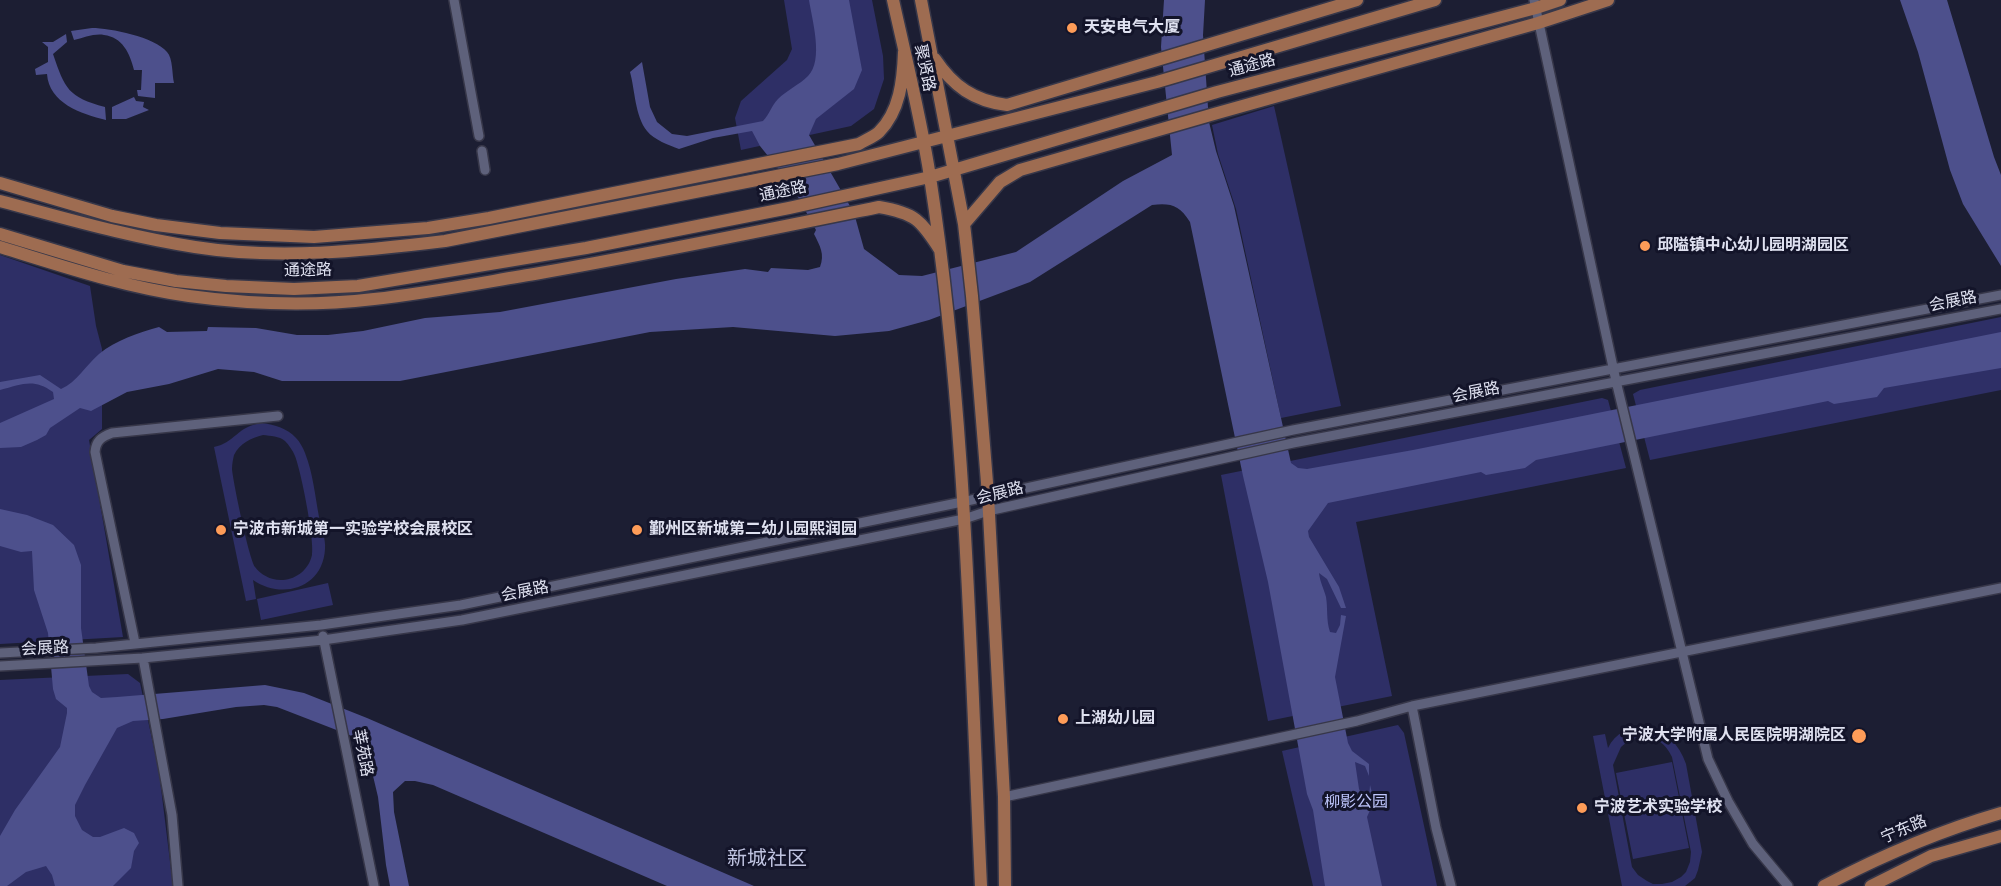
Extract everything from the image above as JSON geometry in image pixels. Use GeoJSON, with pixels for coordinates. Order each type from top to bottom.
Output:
{"type":"FeatureCollection","features":[{"type":"Feature","properties":{"kind":"main road","name":"聚贤路"},"geometry":{"type":"LineString","coordinates":[[893,0],[924,142],[947,304],[964,519],[981,886]]}},
{"type":"Feature","properties":{"kind":"main road","name":"聚贤路"},"geometry":{"type":"LineString","coordinates":[[921,0],[964,224],[972,296],[988,495],[1004,797],[1005,886]]}},
{"type":"Feature","properties":{"kind":"main road"},"geometry":{"type":"LineString","coordinates":[[931,53],[954,84],[972,96],[1007,105],[1357,0]]}},
{"type":"Feature","properties":{"kind":"main road","name":"通途路"},"geometry":{"type":"LineString","coordinates":[[0,201],[127,235],[197,248],[295,254],[386,249],[445,241],[838,164],[1157,82],[1436,0]]}},
{"type":"Feature","properties":{"kind":"main road","name":"通途路"},"geometry":{"type":"LineString","coordinates":[[0,234],[123,271],[176,280],[226,286],[294,289],[358,286],[586,248],[789,208],[930,177],[1217,92],[1535,4],[1560,0]]}},
{"type":"Feature","properties":{"kind":"main road"},"geometry":{"type":"LineString","coordinates":[[964,224],[1000,182],[1020,170],[1538,23],[1608,0]]}},
{"type":"Feature","properties":{"kind":"main road"},"geometry":{"type":"LineString","coordinates":[[0,183],[112,216],[156,225],[254,236],[314,237],[438,226],[859,144],[878,133],[891,117],[903,82],[904,52]]}},
{"type":"Feature","properties":{"kind":"main road"},"geometry":{"type":"LineString","coordinates":[[0,247],[121,283],[154,290],[190,296],[283,303],[335,302],[429,292],[681,248],[879,207],[901,210],[920,222],[940,250]]}},
{"type":"Feature","properties":{"kind":"main road","name":"宁东路"},"geometry":{"type":"LineString","coordinates":[[1824,886],[1924,838],[2001,813]]}},
{"type":"Feature","properties":{"kind":"main road"},"geometry":{"type":"LineString","coordinates":[[1871,886],[1931,856],[2001,836]]}},
{"type":"Feature","properties":{"kind":"street"},"geometry":{"type":"LineString","coordinates":[[454,0],[478,136]]}},
{"type":"Feature","properties":{"kind":"street"},"geometry":{"type":"LineString","coordinates":[[1535,4],[1613,368],[1708,759],[1728,801],[1754,844],[1788,886]]}},
{"type":"Feature","properties":{"kind":"street"},"geometry":{"type":"LineString","coordinates":[[482,151],[485,170]]}},
{"type":"Feature","properties":{"kind":"street","name":"会展路"},"geometry":{"type":"LineString","coordinates":[[0,653],[96,648],[321,625],[461,605],[962,502],[1293,430],[2001,295]]}},
{"type":"Feature","properties":{"kind":"street","name":"会展路"},"geometry":{"type":"LineString","coordinates":[[0,666],[143,658],[323,640],[462,620],[964,519],[988,511],[1293,443],[2001,309]]}},
{"type":"Feature","properties":{"kind":"street"},"geometry":{"type":"LineString","coordinates":[[135,644],[96,445],[103,436],[112,433],[278,416]]}},
{"type":"Feature","properties":{"kind":"street"},"geometry":{"type":"LineString","coordinates":[[1004,797],[1357,721],[1412,706],[2001,588]]}},
{"type":"Feature","properties":{"kind":"street","name":"莘苑路"},"geometry":{"type":"LineString","coordinates":[[321,625],[374,886]]}},
{"type":"Feature","properties":{"kind":"street"},"geometry":{"type":"LineString","coordinates":[[143,658],[172,815],[178,886]]}},
{"type":"Feature","properties":{"kind":"street"},"geometry":{"type":"LineString","coordinates":[[1412,706],[1436,828],[1451,886]]}},
{"type":"Feature","properties":{"kind":"green space"},"geometry":{"type":"Polygon","coordinates":[[[784,0],[872,0],[883,56],[884,79],[874,109],[851,126],[741,150],[735,118],[741,101],[787,60],[792,49],[784,0]]]}},
{"type":"Feature","properties":{"kind":"green space"},"geometry":{"type":"Polygon","coordinates":[[[1274,106],[1341,406],[1281,418],[1236,209],[1218,154],[1212,125],[1274,106]]]}},
{"type":"Feature","properties":{"kind":"green space"},"geometry":{"type":"Polygon","coordinates":[[[0,255],[90,286],[102,349],[102,429],[89,440],[123,637],[0,644],[0,255]]]}},
{"type":"Feature","properties":{"kind":"green space"},"geometry":{"type":"Polygon","coordinates":[[[2001,317],[2001,390],[1650,460],[1633,394],[1640,390],[2001,317]]]}},
{"type":"Feature","properties":{"kind":"green space"},"geometry":{"type":"Polygon","coordinates":[[[1602,398],[1608,400],[1626,468],[1356,522],[1392,696],[1268,721],[1221,475],[1602,398]]]}},
{"type":"Feature","properties":{"kind":"green space"},"geometry":{"type":"Polygon","coordinates":[[[262,423],[280,428],[289,432],[301,445],[312,477],[325,549],[323,562],[309,581],[299,587],[276,589],[253,580],[256,599],[246,601],[214,447],[227,442],[247,427],[262,423]],[[263,435],[250,439],[239,447],[234,455],[232,469],[252,561],[260,573],[275,580],[283,580],[298,575],[308,565],[312,555],[310,521],[294,454],[283,439],[263,435]]]}},
{"type":"Feature","properties":{"kind":"green space"},"geometry":{"type":"Polygon","coordinates":[[[328,583],[333,605],[261,620],[257,599],[328,583]]]}},
{"type":"Feature","properties":{"kind":"green space"},"geometry":{"type":"Polygon","coordinates":[[[128,674],[140,683],[159,772],[173,886],[0,886],[0,680],[128,674]]]}},
{"type":"Feature","properties":{"kind":"green space","name":"柳影公园"},"geometry":{"type":"Polygon","coordinates":[[[1398,725],[1404,733],[1437,886],[1313,886],[1282,751],[1398,725]]]}},
{"type":"Feature","properties":{"kind":"green space"},"geometry":{"type":"Polygon","coordinates":[[[1640,726],[1653,728],[1671,739],[1680,750],[1686,764],[1702,852],[1695,878],[1685,886],[1622,886],[1593,736],[1605,734],[1608,748],[1619,734],[1640,726]],[[1643,735],[1628,741],[1621,747],[1613,765],[1632,867],[1647,881],[1662,884],[1672,882],[1686,872],[1691,852],[1672,757],[1664,745],[1643,735]]]}},
{"type":"Feature","properties":{"kind":"green space"},"geometry":{"type":"Polygon","coordinates":[[[1672,762],[1689,848],[1633,859],[1616,773],[1672,762]]]}},
{"type":"Feature","properties":{"kind":"water"},"geometry":{"type":"Polygon","coordinates":[[[809,0],[849,0],[862,70],[854,89],[816,119],[809,135],[854,213],[864,249],[899,275],[922,276],[1016,252],[1123,181],[1172,155],[1161,47],[1164,0],[1205,0],[1203,35],[1209,122],[1234,206],[1291,463],[1298,468],[1307,469],[1413,450],[2001,332],[2001,368],[1884,388],[1877,397],[1834,404],[1828,401],[1536,460],[1525,468],[1486,475],[1481,472],[1328,503],[1308,531],[1309,537],[1339,587],[1346,608],[1341,608],[1327,579],[1319,573],[1326,597],[1330,632],[1336,633],[1341,615],[1346,616],[1335,677],[1348,743],[1352,751],[1369,764],[1369,776],[1365,766],[1355,762],[1359,789],[1365,803],[1369,800],[1370,785],[1374,801],[1367,817],[1382,886],[1325,886],[1313,810],[1307,794],[1268,582],[1243,476],[1190,222],[1174,206],[1152,205],[1030,282],[929,320],[889,331],[835,336],[733,327],[650,332],[400,381],[282,381],[254,372],[218,369],[169,384],[127,392],[91,411],[80,408],[50,428],[46,435],[37,440],[21,447],[0,448],[0,423],[54,399],[53,392],[40,385],[28,384],[0,390],[0,382],[40,375],[61,389],[72,382],[94,358],[106,349],[159,327],[167,332],[207,331],[208,327],[256,328],[297,335],[328,335],[363,331],[425,318],[500,312],[676,279],[745,269],[768,272],[771,268],[808,270],[820,267],[822,254],[814,234],[816,230],[792,186],[760,146],[752,131],[713,138],[679,149],[662,142],[650,134],[643,125],[630,72],[642,62],[650,107],[657,122],[672,134],[687,136],[763,121],[778,99],[808,76],[813,69],[816,40],[809,0]]]}},
{"type":"Feature","properties":{"kind":"water"},"geometry":{"type":"Polygon","coordinates":[[[1900,0],[1947,0],[2001,175],[2001,266],[1963,204],[1950,170],[1918,52],[1900,0]]]}},
{"type":"Feature","properties":{"kind":"water"},"geometry":{"type":"Polygon","coordinates":[[[92,28],[132,34],[161,47],[170,58],[174,83],[155,83],[155,98],[138,96],[137,90],[141,90],[142,70],[134,70],[120,42],[110,36],[100,35],[74,40],[71,31],[92,28]]]}},
{"type":"Feature","properties":{"kind":"water"},"geometry":{"type":"Polygon","coordinates":[[[66,34],[67,42],[53,54],[61,76],[75,95],[105,107],[106,120],[68,106],[54,93],[47,74],[36,75],[35,69],[48,62],[48,47],[42,42],[53,42],[66,34]]]}},
{"type":"Feature","properties":{"kind":"water"},"geometry":{"type":"Polygon","coordinates":[[[134,97],[136,101],[144,102],[143,107],[149,110],[126,119],[112,119],[112,107],[134,97]]]}},
{"type":"Feature","properties":{"kind":"water"},"geometry":{"type":"Polygon","coordinates":[[[0,509],[27,515],[53,525],[74,545],[81,565],[81,628],[89,686],[92,692],[101,698],[265,685],[304,693],[367,718],[754,886],[667,886],[433,785],[405,781],[393,792],[394,812],[409,886],[390,886],[378,797],[369,759],[361,746],[352,736],[277,707],[264,705],[133,721],[117,728],[75,805],[75,816],[82,830],[93,837],[100,837],[124,828],[134,833],[139,843],[134,851],[131,868],[113,886],[55,886],[46,866],[26,872],[7,886],[0,886],[0,836],[15,810],[60,747],[67,708],[56,699],[53,689],[48,633],[34,590],[32,551],[21,552],[0,546],[0,509]]]}},
{"type":"Feature","properties":{"kind":"place","name":"天安电气大厦"},"geometry":{"type":"Point","coordinates":[1072,28]}},
{"type":"Feature","properties":{"kind":"place","name":"邱隘镇中心幼儿园明湖园区"},"geometry":{"type":"Point","coordinates":[1645,246]}},
{"type":"Feature","properties":{"kind":"place","name":"宁波市新城第一实验学校会展校区"},"geometry":{"type":"Point","coordinates":[221,530]}},
{"type":"Feature","properties":{"kind":"place","name":"鄞州区新城第二幼儿园熙润园"},"geometry":{"type":"Point","coordinates":[637,530]}},
{"type":"Feature","properties":{"kind":"place","name":"上湖幼儿园"},"geometry":{"type":"Point","coordinates":[1063,719]}},
{"type":"Feature","properties":{"kind":"place","name":"宁波大学附属人民医院明湖院区"},"geometry":{"type":"Point","coordinates":[1859,736]}},
{"type":"Feature","properties":{"kind":"place","name":"宁波艺术实验学校"},"geometry":{"type":"Point","coordinates":[1582,808]}},
{"type":"Feature","properties":{"kind":"district","name":"新城社区"},"geometry":{"type":"Point","coordinates":[767,860]}}]}
